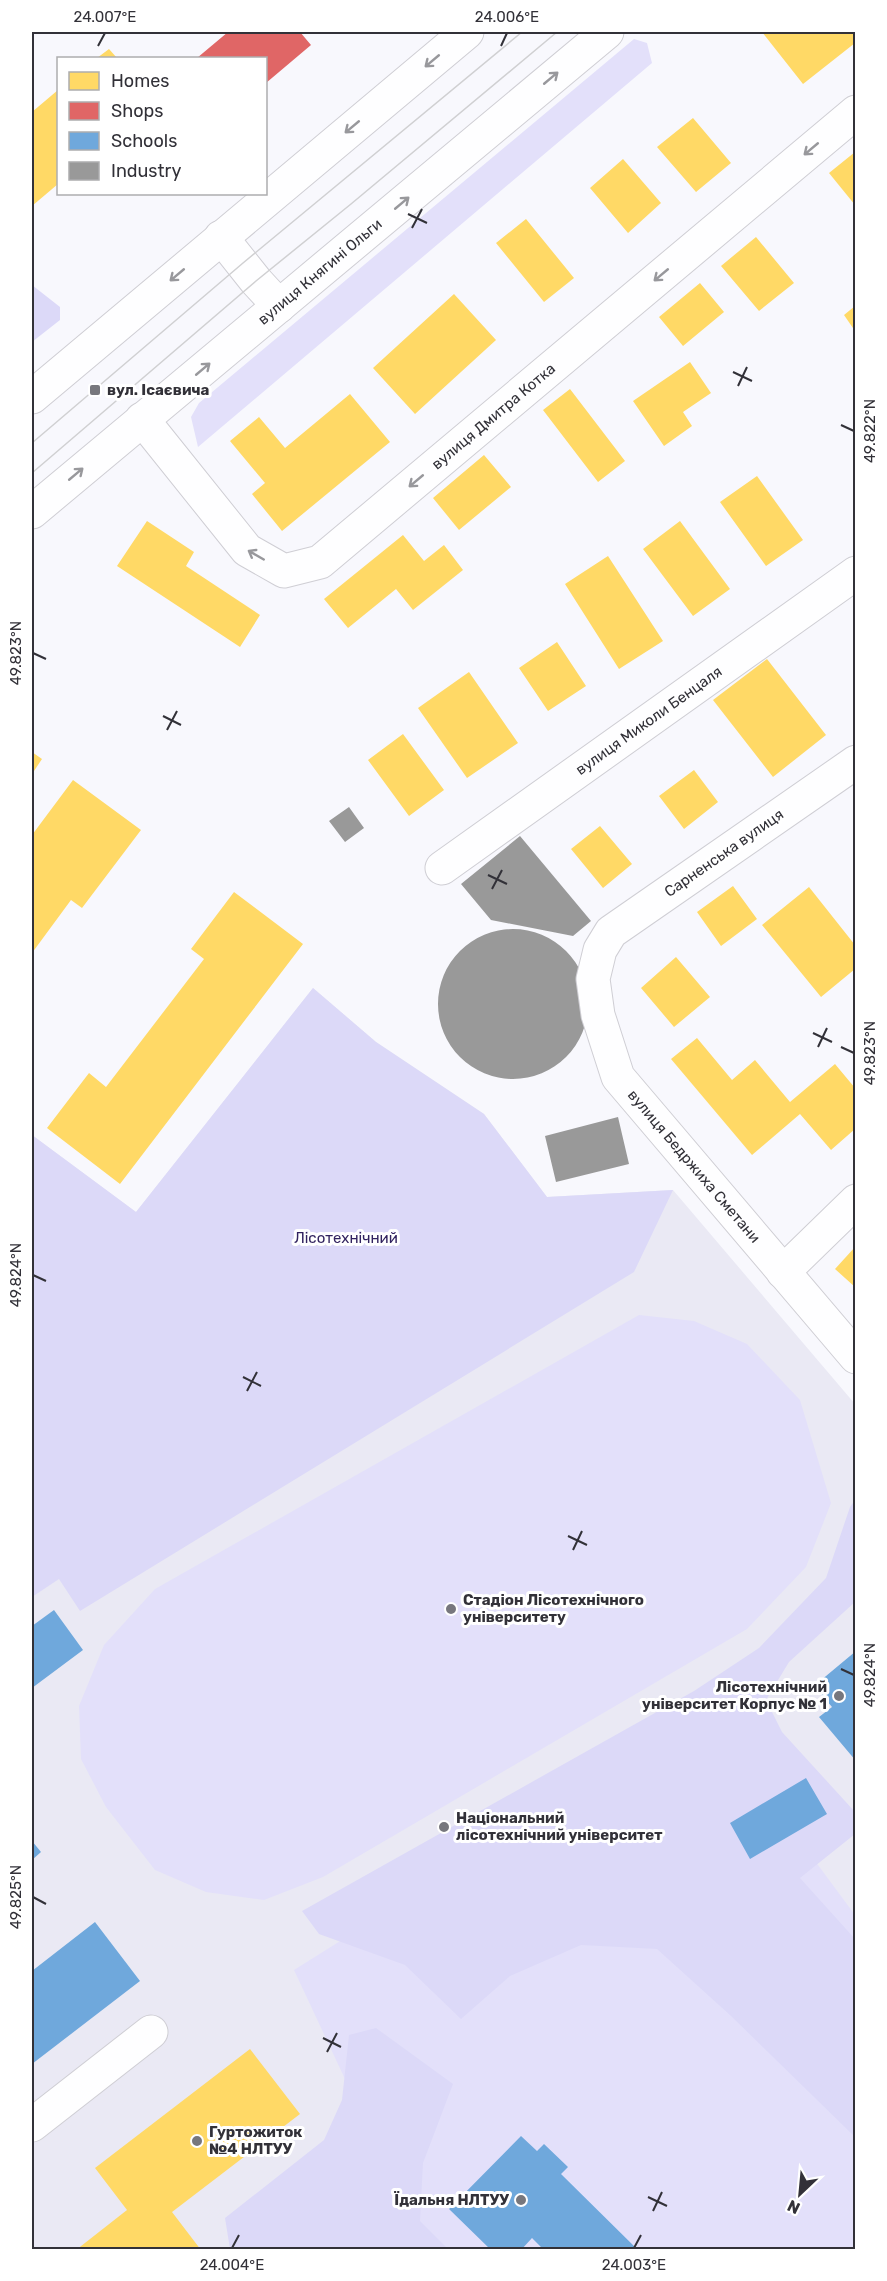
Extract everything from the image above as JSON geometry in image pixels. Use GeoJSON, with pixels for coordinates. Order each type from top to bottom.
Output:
{"type":"FeatureCollection","features":[{"type":"Feature","properties":{"kind":"street"},"geometry":{"type":"LineString","coordinates":[[32,397],[467,32]]}},
{"type":"Feature","properties":{"kind":"street","name":"вулиця Княгині Ольги"},"geometry":{"type":"LineString","coordinates":[[32,512],[607,32]]}},
{"type":"Feature","properties":{"kind":"street","name":"вулиця Дмитра Котка"},"geometry":{"type":"LineString","coordinates":[[142,419],[247,550],[284,571],[320,562],[855,112]]}},
{"type":"Feature","properties":{"kind":"street"},"geometry":{"type":"LineString","coordinates":[[221,237],[279,306]]}},
{"type":"Feature","properties":{"kind":"street","name":"вулиця Миколи Бенцаля"},"geometry":{"type":"LineString","coordinates":[[442,868],[855,573]]}},
{"type":"Feature","properties":{"kind":"street","name":"Сарненська вулиця"},"geometry":{"type":"LineString","coordinates":[[600,950],[611,932],[855,762]]}},
{"type":"Feature","properties":{"kind":"street","name":"вулиця Бедржиха Сметани"},"geometry":{"type":"LineString","coordinates":[[600,950],[593,979],[598,1015],[618,1077],[855,1358]]}},
{"type":"Feature","properties":{"kind":"street"},"geometry":{"type":"LineString","coordinates":[[783,1272],[855,1201]]}},
{"type":"Feature","properties":{"kind":"street"},"geometry":{"type":"LineString","coordinates":[[32,2125],[151,2032]]}},
{"type":"Feature","properties":{"kind":"shaded area"},"geometry":{"type":"Polygon","coordinates":[[[634,39],[647,43],[652,63],[198,447],[191,417],[199,403],[634,39]]]}},
{"type":"Feature","properties":{"kind":"shaded area","name":"Національний лісотехнічний університет"},"geometry":{"type":"Polygon","coordinates":[[[313,988],[376,1042],[484,1114],[547,1197],[673,1190],[855,1404],[855,2249],[32,2249],[32,1135],[136,1212],[313,988]]]}},
{"type":"Feature","properties":{"kind":"shaded area","name":"Стадіон Лісотехнічного університету"},"geometry":{"type":"Polygon","coordinates":[[[639,1315],[694,1321],[747,1344],[800,1400],[831,1503],[806,1567],[747,1629],[323,1877],[264,1900],[206,1892],[155,1870],[106,1807],[81,1759],[79,1706],[104,1645],[155,1589],[639,1315]]]}},
{"type":"Feature","properties":{"kind":"shaded area"},"geometry":{"type":"Polygon","coordinates":[[[705,1712],[855,1915],[855,2249],[262,2250],[366,2124],[294,1970],[705,1712]]]}},
{"type":"Feature","properties":{"kind":"green space"},"geometry":{"type":"Polygon","coordinates":[[[32,285],[60,307],[60,320],[32,342],[32,285]]]}},
{"type":"Feature","properties":{"kind":"green space","name":"Лісотехнічний"},"geometry":{"type":"Polygon","coordinates":[[[313,988],[376,1042],[484,1114],[547,1197],[673,1190],[634,1272],[80,1611],[59,1579],[32,1597],[32,1135],[136,1212],[313,988]]]}},
{"type":"Feature","properties":{"kind":"green space"},"geometry":{"type":"Polygon","coordinates":[[[855,1500],[855,1602],[789,1662],[766,1700],[782,1732],[855,1812],[855,1834],[800,1878],[855,1939],[855,2137],[730,2015],[657,1949],[581,1945],[510,1976],[461,2019],[405,1965],[319,1934],[302,1911],[694,1691],[759,1648],[826,1578],[850,1507],[855,1500]]]}},
{"type":"Feature","properties":{"kind":"green space"},"geometry":{"type":"Polygon","coordinates":[[[376,2028],[453,2084],[423,2163],[420,2221],[448,2249],[230,2249],[225,2218],[324,2140],[342,2100],[349,2035],[376,2028]]]}},
{"type":"Feature","properties":{"kind":"building: Homes"},"geometry":{"type":"Polygon","coordinates":[[[762,32],[855,32],[855,43],[803,84],[762,32]]]}},
{"type":"Feature","properties":{"kind":"building: Homes"},"geometry":{"type":"Polygon","coordinates":[[[109,49],[116,57],[98,57],[109,49]]]}},
{"type":"Feature","properties":{"kind":"building: Homes"},"geometry":{"type":"Polygon","coordinates":[[[57,91],[57,185],[32,206],[32,112],[57,91]]]}},
{"type":"Feature","properties":{"kind":"building: Homes"},"geometry":{"type":"Polygon","coordinates":[[[693,118],[731,163],[696,192],[657,147],[693,118]]]}},
{"type":"Feature","properties":{"kind":"building: Homes"},"geometry":{"type":"Polygon","coordinates":[[[855,152],[855,205],[829,173],[855,152]]]}},
{"type":"Feature","properties":{"kind":"building: Homes"},"geometry":{"type":"Polygon","coordinates":[[[623,159],[661,203],[628,233],[590,188],[623,159]]]}},
{"type":"Feature","properties":{"kind":"building: Homes"},"geometry":{"type":"Polygon","coordinates":[[[526,219],[574,278],[544,302],[496,243],[526,219]]]}},
{"type":"Feature","properties":{"kind":"building: Homes"},"geometry":{"type":"Polygon","coordinates":[[[756,237],[794,283],[759,311],[721,266],[756,237]]]}},
{"type":"Feature","properties":{"kind":"building: Homes"},"geometry":{"type":"Polygon","coordinates":[[[700,283],[724,312],[683,346],[659,317],[700,283]]]}},
{"type":"Feature","properties":{"kind":"building: Homes"},"geometry":{"type":"Polygon","coordinates":[[[454,294],[496,340],[415,414],[373,368],[454,294]]]}},
{"type":"Feature","properties":{"kind":"building: Homes"},"geometry":{"type":"Polygon","coordinates":[[[855,306],[855,331],[844,315],[855,306]]]}},
{"type":"Feature","properties":{"kind":"building: Homes"},"geometry":{"type":"Polygon","coordinates":[[[690,362],[711,393],[683,412],[692,426],[664,446],[633,401],[690,362]]]}},
{"type":"Feature","properties":{"kind":"building: Homes"},"geometry":{"type":"Polygon","coordinates":[[[570,389],[625,461],[598,482],[543,410],[570,389]]]}},
{"type":"Feature","properties":{"kind":"building: Homes"},"geometry":{"type":"Polygon","coordinates":[[[350,394],[390,442],[282,531],[252,494],[265,483],[230,441],[259,417],[285,448],[350,394]]]}},
{"type":"Feature","properties":{"kind":"building: Homes"},"geometry":{"type":"Polygon","coordinates":[[[484,455],[511,487],[459,530],[433,498],[484,455]]]}},
{"type":"Feature","properties":{"kind":"building: Homes"},"geometry":{"type":"Polygon","coordinates":[[[757,476],[803,540],[766,566],[720,502],[757,476]]]}},
{"type":"Feature","properties":{"kind":"building: Homes"},"geometry":{"type":"Polygon","coordinates":[[[147,521],[194,552],[186,566],[260,615],[240,647],[117,566],[147,521]]]}},
{"type":"Feature","properties":{"kind":"building: Homes"},"geometry":{"type":"Polygon","coordinates":[[[680,521],[730,589],[693,616],[643,549],[680,521]]]}},
{"type":"Feature","properties":{"kind":"building: Homes"},"geometry":{"type":"Polygon","coordinates":[[[403,535],[424,561],[444,545],[463,570],[413,610],[396,589],[348,628],[324,599],[403,535]]]}},
{"type":"Feature","properties":{"kind":"building: Homes"},"geometry":{"type":"Polygon","coordinates":[[[608,556],[663,641],[619,669],[565,584],[608,556]]]}},
{"type":"Feature","properties":{"kind":"building: Homes"},"geometry":{"type":"Polygon","coordinates":[[[557,642],[586,686],[548,711],[519,668],[557,642]]]}},
{"type":"Feature","properties":{"kind":"building: Homes"},"geometry":{"type":"Polygon","coordinates":[[[767,659],[826,735],[773,777],[713,700],[767,659]]]}},
{"type":"Feature","properties":{"kind":"building: Homes"},"geometry":{"type":"Polygon","coordinates":[[[469,672],[518,743],[467,778],[418,708],[469,672]]]}},
{"type":"Feature","properties":{"kind":"building: Homes"},"geometry":{"type":"Polygon","coordinates":[[[403,734],[444,790],[409,816],[368,760],[403,734]]]}},
{"type":"Feature","properties":{"kind":"building: Homes"},"geometry":{"type":"Polygon","coordinates":[[[32,752],[42,759],[32,774],[32,752]]]}},
{"type":"Feature","properties":{"kind":"building: Homes"},"geometry":{"type":"Polygon","coordinates":[[[694,770],[718,802],[684,829],[659,796],[694,770]]]}},
{"type":"Feature","properties":{"kind":"building: Homes"},"geometry":{"type":"Polygon","coordinates":[[[73,780],[141,830],[82,908],[71,900],[32,953],[32,835],[73,780]]]}},
{"type":"Feature","properties":{"kind":"building: Homes"},"geometry":{"type":"Polygon","coordinates":[[[600,826],[632,864],[603,888],[571,849],[600,826]]]}},
{"type":"Feature","properties":{"kind":"building: Homes"},"geometry":{"type":"Polygon","coordinates":[[[733,886],[757,919],[721,946],[697,912],[733,886]]]}},
{"type":"Feature","properties":{"kind":"building: Homes"},"geometry":{"type":"Polygon","coordinates":[[[809,887],[855,945],[855,969],[821,997],[762,925],[809,887]]]}},
{"type":"Feature","properties":{"kind":"building: Homes"},"geometry":{"type":"Polygon","coordinates":[[[234,892],[303,944],[120,1184],[47,1128],[89,1073],[106,1087],[204,959],[191,949],[234,892]]]}},
{"type":"Feature","properties":{"kind":"building: Homes"},"geometry":{"type":"Polygon","coordinates":[[[676,957],[710,997],[674,1027],[641,988],[676,957]]]}},
{"type":"Feature","properties":{"kind":"building: Homes"},"geometry":{"type":"Polygon","coordinates":[[[697,1038],[732,1080],[755,1060],[790,1102],[835,1064],[855,1088],[855,1129],[831,1150],[800,1114],[752,1155],[671,1059],[697,1038]]]}},
{"type":"Feature","properties":{"kind":"building: Homes"},"geometry":{"type":"Polygon","coordinates":[[[855,1247],[855,1287],[835,1269],[855,1247]]]}},
{"type":"Feature","properties":{"kind":"building: Homes","name":"Гуртожиток №4 НЛТУУ"},"geometry":{"type":"Polygon","coordinates":[[[250,2049],[300,2114],[172,2212],[201,2250],[76,2250],[127,2210],[95,2168],[250,2049]]]}},
{"type":"Feature","properties":{"kind":"building: Shops"},"geometry":{"type":"Polygon","coordinates":[[[228,32],[300,32],[311,45],[267,82],[267,57],[198,57],[228,32]]]}},
{"type":"Feature","properties":{"kind":"building: Schools"},"geometry":{"type":"Polygon","coordinates":[[[54,1610],[83,1650],[32,1688],[32,1626],[54,1610]]]}},
{"type":"Feature","properties":{"kind":"building: Schools","name":"Лісотехнічний університет Корпус № 1"},"geometry":{"type":"Polygon","coordinates":[[[856,1651],[856,1761],[819,1717],[832,1707],[814,1686],[856,1651]]]}},
{"type":"Feature","properties":{"kind":"building: Schools"},"geometry":{"type":"Polygon","coordinates":[[[806,1778],[827,1814],[750,1859],[730,1823],[806,1778]]]}},
{"type":"Feature","properties":{"kind":"building: Schools"},"geometry":{"type":"Polygon","coordinates":[[[32,1841],[41,1852],[32,1860],[32,1841]]]}},
{"type":"Feature","properties":{"kind":"building: Schools"},"geometry":{"type":"Polygon","coordinates":[[[95,1922],[140,1981],[32,2064],[32,1971],[95,1922]]]}},
{"type":"Feature","properties":{"kind":"building: Schools"},"geometry":{"type":"Polygon","coordinates":[[[521,2136],[537,2151],[544,2144],[568,2167],[561,2174],[638,2250],[544,2250],[532,2238],[521,2250],[491,2250],[449,2209],[521,2136]]]}},
{"type":"Feature","properties":{"kind":"building: Industry"},"geometry":{"type":"Polygon","coordinates":[[[349,807],[364,828],[345,842],[329,821],[349,807]]]}},
{"type":"Feature","properties":{"kind":"building: Industry"},"geometry":{"type":"Polygon","coordinates":[[[520,836],[591,921],[573,936],[491,920],[461,884],[520,836]]]}},
{"type":"Feature","properties":{"kind":"building: Industry"},"geometry":{"type":"Polygon","coordinates":[[[513,929],[542,935],[566,951],[582,975],[588,1004],[582,1033],[566,1057],[542,1073],[513,1079],[484,1073],[460,1057],[444,1033],[438,1004],[444,975],[460,951],[484,935],[513,929]]]}},
{"type":"Feature","properties":{"kind":"building: Industry"},"geometry":{"type":"Polygon","coordinates":[[[618,1117],[629,1164],[556,1182],[545,1136],[618,1117]]]}},
{"type":"Feature","properties":{"kind":"tram line"},"geometry":{"type":"LineString","coordinates":[[32,443],[243,263],[522,32]]}},
{"type":"Feature","properties":{"kind":"tram line"},"geometry":{"type":"LineString","coordinates":[[32,473],[256,281],[557,32]]}},
{"type":"Feature","properties":{"kind":"place","name":"вул. Ісаєвича"},"geometry":{"type":"Point","coordinates":[95,390]}},
{"type":"Feature","properties":{"kind":"place","name":"Стадіон Лісотехнічного університету"},"geometry":{"type":"Point","coordinates":[451,1609]}},
{"type":"Feature","properties":{"kind":"place","name":"Лісотехнічний університет Корпус № 1"},"geometry":{"type":"Point","coordinates":[839,1696]}},
{"type":"Feature","properties":{"kind":"place","name":"Національний лісотехнічний університет"},"geometry":{"type":"Point","coordinates":[444,1827]}},
{"type":"Feature","properties":{"kind":"place","name":"Гуртожиток №4 НЛТУУ"},"geometry":{"type":"Point","coordinates":[197,2141]}},
{"type":"Feature","properties":{"kind":"place","name":"Їдальня НЛТУУ"},"geometry":{"type":"Point","coordinates":[521,2200]}}]}
